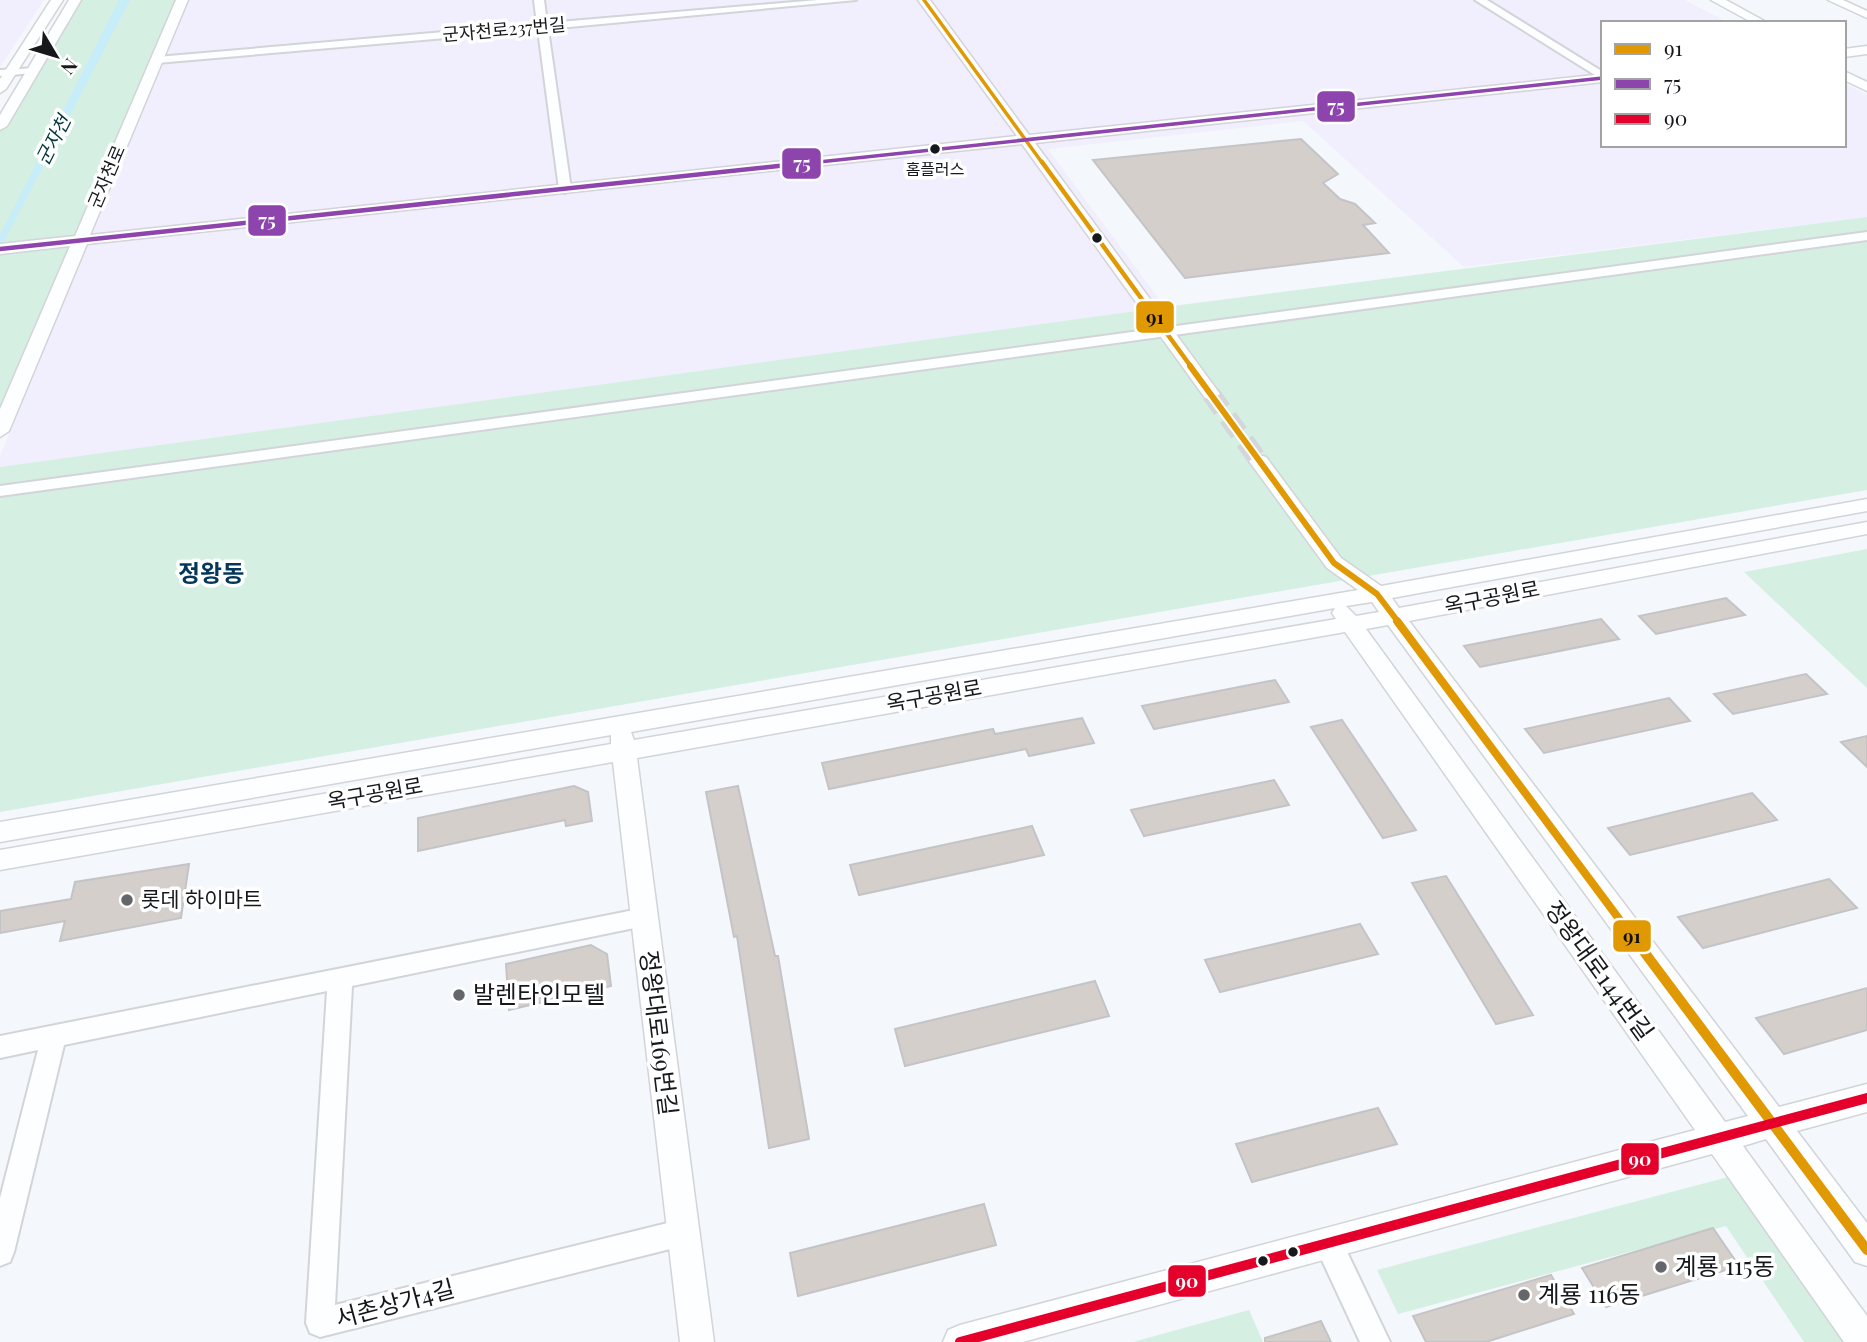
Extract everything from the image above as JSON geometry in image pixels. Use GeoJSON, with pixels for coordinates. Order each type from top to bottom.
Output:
{"type":"FeatureCollection","features":[{"type":"Feature","properties":{"kind":"street"},"geometry":{"type":"LineString","coordinates":[[0,89],[5,73],[57,0]]}},
{"type":"Feature","properties":{"kind":"street"},"geometry":{"type":"LineString","coordinates":[[0,126],[75,0]]}},
{"type":"Feature","properties":{"kind":"street","name":"군자천로"},"geometry":{"type":"LineString","coordinates":[[0,431],[182,0]]}},
{"type":"Feature","properties":{"kind":"street"},"geometry":{"type":"LineString","coordinates":[[539,0],[565,189]]}},
{"type":"Feature","properties":{"kind":"street","name":"군자천로237번길"},"geometry":{"type":"LineString","coordinates":[[157,60],[851,0]]}},
{"type":"Feature","properties":{"kind":"street"},"geometry":{"type":"LineString","coordinates":[[923,0],[1211,394]]}},
{"type":"Feature","properties":{"kind":"street"},"geometry":{"type":"LineString","coordinates":[[1480,0],[1601,76]]}},
{"type":"Feature","properties":{"kind":"street"},"geometry":{"type":"LineString","coordinates":[[1834,0],[1867,15]]}},
{"type":"Feature","properties":{"kind":"street"},"geometry":{"type":"LineString","coordinates":[[1713,3],[1739,21]]}},
{"type":"Feature","properties":{"kind":"street"},"geometry":{"type":"LineString","coordinates":[[1713,3],[1757,21]]}},
{"type":"Feature","properties":{"kind":"street"},"geometry":{"type":"LineString","coordinates":[[1848,52],[1867,50]]}},
{"type":"Feature","properties":{"kind":"street"},"geometry":{"type":"LineString","coordinates":[[1846,65],[1867,76]]}},
{"type":"Feature","properties":{"kind":"street"},"geometry":{"type":"LineString","coordinates":[[5,73],[33,70]]}},
{"type":"Feature","properties":{"kind":"street"},"geometry":{"type":"LineString","coordinates":[[1846,76],[1867,87]]}},
{"type":"Feature","properties":{"kind":"street"},"geometry":{"type":"LineString","coordinates":[[0,249],[1601,77]]}},
{"type":"Feature","properties":{"kind":"street"},"geometry":{"type":"LineString","coordinates":[[0,491],[1867,236]]}},
{"type":"Feature","properties":{"kind":"street"},"geometry":{"type":"LineString","coordinates":[[1259,461],[1334,563],[1377,594],[1867,1250]]}},
{"type":"Feature","properties":{"kind":"street","name":"옥구공원로"},"geometry":{"type":"LineString","coordinates":[[0,860],[1333,600],[1867,505]]}},
{"type":"Feature","properties":{"kind":"street","name":"옥구공원로"},"geometry":{"type":"LineString","coordinates":[[0,832],[1393,616],[1867,528]]}},
{"type":"Feature","properties":{"kind":"street"},"geometry":{"type":"LineString","coordinates":[[1333,600],[1334,563]]}},
{"type":"Feature","properties":{"kind":"street","name":"정왕대로144번길"},"geometry":{"type":"LineString","coordinates":[[1333,600],[1865,1342]]}},
{"type":"Feature","properties":{"kind":"street","name":"정왕대로169번길"},"geometry":{"type":"LineString","coordinates":[[622,737],[697,1342]]}},
{"type":"Feature","properties":{"kind":"street"},"geometry":{"type":"LineString","coordinates":[[0,1047],[644,918]]}},
{"type":"Feature","properties":{"kind":"street","name":"서촌상가4길"},"geometry":{"type":"LineString","coordinates":[[340,979],[320,1323],[684,1233]]}},
{"type":"Feature","properties":{"kind":"street"},"geometry":{"type":"LineString","coordinates":[[0,1252],[54,1036]]}},
{"type":"Feature","properties":{"kind":"street"},"geometry":{"type":"LineString","coordinates":[[960,1342],[1867,1098]]}},
{"type":"Feature","properties":{"kind":"street"},"geometry":{"type":"LineString","coordinates":[[1328,1243],[1375,1342]]}},
{"type":"Feature","properties":{"kind":"shaded area"},"geometry":{"type":"Polygon","coordinates":[[[0,0],[44,0],[0,67],[0,0]]]}},
{"type":"Feature","properties":{"kind":"shaded area"},"geometry":{"type":"Polygon","coordinates":[[[186,0],[1685,0],[1725,21],[1601,21],[1601,147],[1846,147],[1846,84],[1867,95],[1867,217],[1464,267],[1303,121],[1048,149],[1165,307],[0,467],[0,456],[186,0]]]}},
{"type":"Feature","properties":{"kind":"green space"},"geometry":{"type":"Polygon","coordinates":[[[74,0],[182,0],[0,431],[0,127],[74,0]]]}},
{"type":"Feature","properties":{"kind":"green space"},"geometry":{"type":"Polygon","coordinates":[[[1867,217],[1867,490],[0,812],[0,467],[1165,307],[1867,217]]]}},
{"type":"Feature","properties":{"kind":"green space"},"geometry":{"type":"Polygon","coordinates":[[[1867,549],[1867,688],[1744,572],[1867,549]]]}},
{"type":"Feature","properties":{"kind":"green space"},"geometry":{"type":"Polygon","coordinates":[[[1732,1176],[1847,1342],[1804,1342],[1726,1226],[1398,1314],[1377,1270],[1732,1176]]]}},
{"type":"Feature","properties":{"kind":"green space"},"geometry":{"type":"Polygon","coordinates":[[[1249,1310],[1263,1342],[1133,1342],[1249,1310]]]}},
{"type":"Feature","properties":{"kind":"water","name":"군자천"},"geometry":{"type":"Polygon","coordinates":[[[119,0],[130,0],[0,249],[0,235],[119,0]]]}},
{"type":"Feature","properties":{"kind":"building"},"geometry":{"type":"Polygon","coordinates":[[[1301,139],[1338,174],[1323,183],[1340,199],[1355,204],[1375,223],[1363,225],[1389,253],[1185,278],[1093,160],[1301,139]]]}},
{"type":"Feature","properties":{"kind":"building"},"geometry":{"type":"Polygon","coordinates":[[[1726,598],[1745,615],[1656,634],[1639,616],[1726,598]]]}},
{"type":"Feature","properties":{"kind":"building"},"geometry":{"type":"Polygon","coordinates":[[[1601,619],[1619,639],[1480,667],[1464,646],[1601,619]]]}},
{"type":"Feature","properties":{"kind":"building"},"geometry":{"type":"Polygon","coordinates":[[[1806,674],[1827,694],[1733,714],[1714,694],[1806,674]]]}},
{"type":"Feature","properties":{"kind":"building"},"geometry":{"type":"Polygon","coordinates":[[[1275,680],[1289,702],[1154,729],[1142,706],[1275,680]]]}},
{"type":"Feature","properties":{"kind":"building"},"geometry":{"type":"Polygon","coordinates":[[[1669,698],[1690,721],[1544,753],[1525,729],[1669,698]]]}},
{"type":"Feature","properties":{"kind":"building"},"geometry":{"type":"Polygon","coordinates":[[[1082,718],[1094,743],[1029,756],[1026,749],[829,789],[822,763],[993,729],[995,734],[1082,718]]]}},
{"type":"Feature","properties":{"kind":"building"},"geometry":{"type":"Polygon","coordinates":[[[1342,720],[1416,830],[1383,838],[1311,727],[1342,720]]]}},
{"type":"Feature","properties":{"kind":"building"},"geometry":{"type":"Polygon","coordinates":[[[1867,736],[1867,767],[1841,742],[1867,736]]]}},
{"type":"Feature","properties":{"kind":"building"},"geometry":{"type":"Polygon","coordinates":[[[1274,780],[1289,805],[1144,836],[1131,810],[1274,780]]]}},
{"type":"Feature","properties":{"kind":"building"},"geometry":{"type":"Polygon","coordinates":[[[574,786],[588,792],[592,821],[566,826],[565,820],[418,851],[418,818],[574,786]]]}},
{"type":"Feature","properties":{"kind":"building"},"geometry":{"type":"Polygon","coordinates":[[[738,786],[775,956],[778,956],[809,1139],[769,1148],[737,936],[734,937],[706,792],[738,786]]]}},
{"type":"Feature","properties":{"kind":"building"},"geometry":{"type":"Polygon","coordinates":[[[1752,793],[1777,820],[1630,855],[1608,828],[1752,793]]]}},
{"type":"Feature","properties":{"kind":"building"},"geometry":{"type":"Polygon","coordinates":[[[1032,826],[1044,855],[859,895],[850,865],[1032,826]]]}},
{"type":"Feature","properties":{"kind":"building","name":"롯데 하이마트"},"geometry":{"type":"Polygon","coordinates":[[[189,864],[181,918],[60,941],[65,921],[0,933],[0,911],[71,899],[75,882],[189,864]]]}},
{"type":"Feature","properties":{"kind":"building"},"geometry":{"type":"Polygon","coordinates":[[[1446,876],[1533,1015],[1496,1024],[1412,883],[1446,876]]]}},
{"type":"Feature","properties":{"kind":"building"},"geometry":{"type":"Polygon","coordinates":[[[1829,879],[1857,908],[1703,948],[1678,917],[1829,879]]]}},
{"type":"Feature","properties":{"kind":"building"},"geometry":{"type":"Polygon","coordinates":[[[1360,924],[1378,954],[1220,992],[1205,960],[1360,924]]]}},
{"type":"Feature","properties":{"kind":"building"},"geometry":{"type":"Polygon","coordinates":[[[591,945],[607,954],[611,986],[509,1010],[506,964],[591,945]]]}},
{"type":"Feature","properties":{"kind":"building"},"geometry":{"type":"Polygon","coordinates":[[[1095,981],[1109,1016],[905,1066],[895,1029],[1095,981]]]}},
{"type":"Feature","properties":{"kind":"building"},"geometry":{"type":"Polygon","coordinates":[[[1867,988],[1867,1030],[1784,1054],[1756,1018],[1867,988]]]}},
{"type":"Feature","properties":{"kind":"building"},"geometry":{"type":"Polygon","coordinates":[[[1378,1108],[1397,1144],[1252,1182],[1236,1144],[1378,1108]]]}},
{"type":"Feature","properties":{"kind":"building"},"geometry":{"type":"Polygon","coordinates":[[[984,1204],[996,1245],[798,1296],[790,1253],[984,1204]]]}},
{"type":"Feature","properties":{"kind":"building","name":"계룡 115동"},"geometry":{"type":"Polygon","coordinates":[[[1713,1228],[1739,1266],[1606,1307],[1582,1268],[1713,1228]]]}},
{"type":"Feature","properties":{"kind":"building","name":"계룡 116동"},"geometry":{"type":"Polygon","coordinates":[[[1551,1275],[1574,1314],[1486,1342],[1426,1342],[1413,1316],[1551,1275]]]}},
{"type":"Feature","properties":{"kind":"building"},"geometry":{"type":"Polygon","coordinates":[[[1321,1321],[1331,1342],[1265,1342],[1265,1338],[1321,1321]]]}},
{"type":"Feature","properties":{"kind":"tunnel"},"geometry":{"type":"LineString","coordinates":[[1211,394],[1259,461]]}},
{"type":"Feature","properties":{"kind":"transit line","name":"91"},"geometry":{"type":"LineString","coordinates":[[924,0],[1334,563],[1377,594],[1867,1250]]}},
{"type":"Feature","properties":{"kind":"transit line","name":"75"},"geometry":{"type":"LineString","coordinates":[[0,249],[1601,78]]}},
{"type":"Feature","properties":{"kind":"transit line","name":"90"},"geometry":{"type":"LineString","coordinates":[[960,1342],[1867,1098]]}},
{"type":"Feature","properties":{"kind":"place","name":"홈플러스"},"geometry":{"type":"Point","coordinates":[935,149]}},
{"type":"Feature","properties":{"kind":"place","name":"롯데 하이마트"},"geometry":{"type":"Point","coordinates":[127,900]}},
{"type":"Feature","properties":{"kind":"place","name":"발렌타인모텔"},"geometry":{"type":"Point","coordinates":[459,995]}},
{"type":"Feature","properties":{"kind":"place","name":"계룡 115동"},"geometry":{"type":"Point","coordinates":[1661,1267]}},
{"type":"Feature","properties":{"kind":"place","name":"계룡 116동"},"geometry":{"type":"Point","coordinates":[1524,1295]}},
{"type":"Feature","properties":{"kind":"district","name":"정왕동"},"geometry":{"type":"Point","coordinates":[211,574]}}]}
